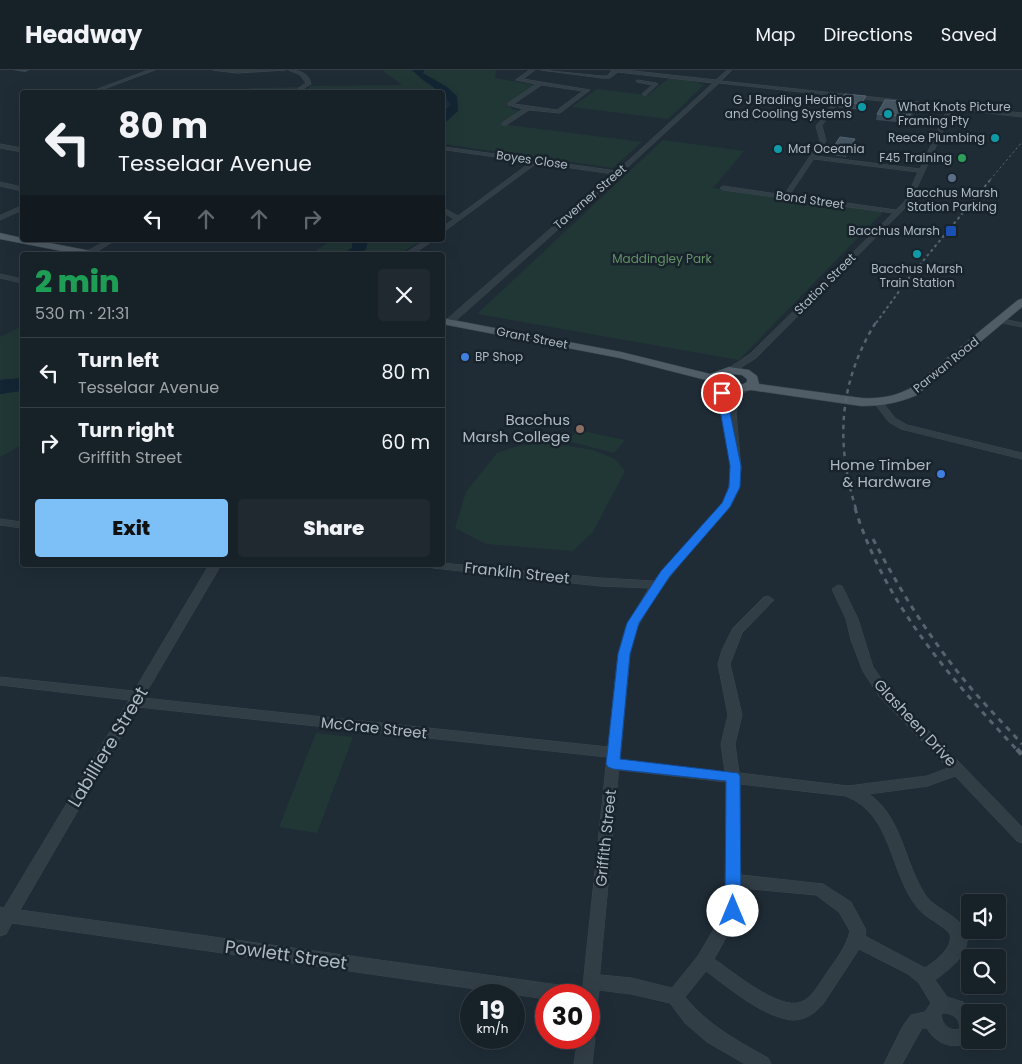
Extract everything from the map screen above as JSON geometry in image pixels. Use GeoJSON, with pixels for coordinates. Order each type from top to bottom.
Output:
{"type":"FeatureCollection","features":[{"type":"Feature","properties":{"kind":"main road"},"geometry":{"type":"LineString","coordinates":[[0,236],[20,240]]}},
{"type":"Feature","properties":{"kind":"main road"},"geometry":{"type":"LineString","coordinates":[[31,242],[82,252]]}},
{"type":"Feature","properties":{"kind":"main road","name":"Parwan Road"},"geometry":{"type":"LineString","coordinates":[[750,382],[852,401],[878,402],[898,399],[912,392],[1022,302]]}},
{"type":"Feature","properties":{"kind":"main road","name":"Grant Street"},"geometry":{"type":"LineString","coordinates":[[446,322],[722,376]]}},
{"type":"Feature","properties":{"kind":"main road"},"geometry":{"type":"LineString","coordinates":[[722,376],[750,382]]}},
{"type":"Feature","properties":{"kind":"main road"},"geometry":{"type":"LineString","coordinates":[[722,376],[732,389],[750,382]]}},
{"type":"Feature","properties":{"kind":"street"},"geometry":{"type":"LineString","coordinates":[[98,90],[154,70]]}},
{"type":"Feature","properties":{"kind":"street"},"geometry":{"type":"LineString","coordinates":[[215,70],[237,72],[284,70]]}},
{"type":"Feature","properties":{"kind":"street"},"geometry":{"type":"LineString","coordinates":[[291,70],[302,74],[308,80],[308,84],[298,90]]}},
{"type":"Feature","properties":{"kind":"street"},"geometry":{"type":"LineString","coordinates":[[533,70],[518,80],[587,90],[558,112]]}},
{"type":"Feature","properties":{"kind":"street"},"geometry":{"type":"LineString","coordinates":[[543,70],[622,79]]}},
{"type":"Feature","properties":{"kind":"street"},"geometry":{"type":"LineString","coordinates":[[612,70],[1022,116]]}},
{"type":"Feature","properties":{"kind":"street"},"geometry":{"type":"LineString","coordinates":[[608,77],[616,70]]}},
{"type":"Feature","properties":{"kind":"street","name":"Taverner Street"},"geometry":{"type":"LineString","coordinates":[[446,322],[618,172],[730,70]]}},
{"type":"Feature","properties":{"kind":"street"},"geometry":{"type":"LineString","coordinates":[[632,80],[656,84],[645,94]]}},
{"type":"Feature","properties":{"kind":"street"},"geometry":{"type":"LineString","coordinates":[[540,84],[510,104],[526,109],[566,114]]}},
{"type":"Feature","properties":{"kind":"street"},"geometry":{"type":"LineString","coordinates":[[786,197],[823,141],[819,126],[842,95]]}},
{"type":"Feature","properties":{"kind":"street","name":"Station Street"},"geometry":{"type":"LineString","coordinates":[[722,376],[753,356],[908,202],[951,108]]}},
{"type":"Feature","properties":{"kind":"street"},"geometry":{"type":"LineString","coordinates":[[504,124],[526,109]]}},
{"type":"Feature","properties":{"kind":"street"},"geometry":{"type":"LineString","coordinates":[[0,146],[20,150]]}},
{"type":"Feature","properties":{"kind":"street","name":"Boyes Close"},"geometry":{"type":"LineString","coordinates":[[446,148],[618,172]]}},
{"type":"Feature","properties":{"kind":"street"},"geometry":{"type":"LineString","coordinates":[[813,157],[922,171]]}},
{"type":"Feature","properties":{"kind":"street"},"geometry":{"type":"LineString","coordinates":[[445,229],[536,161]]}},
{"type":"Feature","properties":{"kind":"street"},"geometry":{"type":"LineString","coordinates":[[0,184],[20,189]]}},
{"type":"Feature","properties":{"kind":"street","name":"Bond Street"},"geometry":{"type":"LineString","coordinates":[[723,188],[897,212]]}},
{"type":"Feature","properties":{"kind":"street"},"geometry":{"type":"LineString","coordinates":[[0,218],[20,209]]}},
{"type":"Feature","properties":{"kind":"street"},"geometry":{"type":"LineString","coordinates":[[445,211],[459,219]]}},
{"type":"Feature","properties":{"kind":"street"},"geometry":{"type":"LineString","coordinates":[[95,252],[110,242]]}},
{"type":"Feature","properties":{"kind":"street"},"geometry":{"type":"LineString","coordinates":[[413,252],[428,242]]}},
{"type":"Feature","properties":{"kind":"street"},"geometry":{"type":"LineString","coordinates":[[0,276],[20,281]]}},
{"type":"Feature","properties":{"kind":"street"},"geometry":{"type":"LineString","coordinates":[[1001,320],[1022,325]]}},
{"type":"Feature","properties":{"kind":"street"},"geometry":{"type":"LineString","coordinates":[[750,382],[748,366],[753,356]]}},
{"type":"Feature","properties":{"kind":"street","name":"Griffith Street"},"geometry":{"type":"LineString","coordinates":[[722,376],[736,466]]}},
{"type":"Feature","properties":{"kind":"street","name":"Griffith Street"},"geometry":{"type":"LineString","coordinates":[[591,984],[624,654],[633,623],[649,596],[726,504],[734,487],[736,466],[732,404],[736,393],[750,382]]}},
{"type":"Feature","properties":{"kind":"street"},"geometry":{"type":"LineString","coordinates":[[878,402],[892,420],[904,428],[1022,456]]}},
{"type":"Feature","properties":{"kind":"street"},"geometry":{"type":"LineString","coordinates":[[0,522],[20,525]]}},
{"type":"Feature","properties":{"kind":"street","name":"Franklin Street"},"geometry":{"type":"LineString","coordinates":[[445,566],[600,582],[658,585]]}},
{"type":"Feature","properties":{"kind":"street","name":"Labilliere Street"},"geometry":{"type":"LineString","coordinates":[[3,920],[215,567]]}},
{"type":"Feature","properties":{"kind":"street","name":"Franklin Street"},"geometry":{"type":"LineString","coordinates":[[600,582],[624,587],[649,596]]}},
{"type":"Feature","properties":{"kind":"street","name":"Glasheen Drive"},"geometry":{"type":"LineString","coordinates":[[838,589],[852,619],[861,653],[884,693],[1022,837]]}},
{"type":"Feature","properties":{"kind":"street"},"geometry":{"type":"LineString","coordinates":[[675,997],[704,962],[733,911],[733,776],[728,744],[735,715],[724,664],[737,631],[768,600]]}},
{"type":"Feature","properties":{"kind":"street","name":"McCrae Street"},"geometry":{"type":"LineString","coordinates":[[0,681],[614,758],[848,791]]}},
{"type":"Feature","properties":{"kind":"street"},"geometry":{"type":"LineString","coordinates":[[848,791],[928,781],[958,770]]}},
{"type":"Feature","properties":{"kind":"street"},"geometry":{"type":"LineString","coordinates":[[848,791],[868,800],[884,819],[913,887],[922,903],[958,930],[960,941],[957,949],[925,978]]}},
{"type":"Feature","properties":{"kind":"street"},"geometry":{"type":"LineString","coordinates":[[704,962],[771,1006],[796,1012],[806,1010],[818,998],[856,940],[858,930],[845,908],[831,896],[818,889],[733,881]]}},
{"type":"Feature","properties":{"kind":"street","name":"Powlett Street"},"geometry":{"type":"LineString","coordinates":[[3,920],[535,990]]}},
{"type":"Feature","properties":{"kind":"street"},"geometry":{"type":"LineString","coordinates":[[856,940],[914,969],[925,978],[942,1004]]}},
{"type":"Feature","properties":{"kind":"street"},"geometry":{"type":"LineString","coordinates":[[600,993],[631,986],[675,997],[691,1017],[713,1036],[762,1064]]}},
{"type":"Feature","properties":{"kind":"street"},"geometry":{"type":"LineString","coordinates":[[942,1004],[950,1005],[965,1015],[968,1023],[968,1030],[965,1036],[958,1038],[949,1037],[940,1033],[934,1026],[931,1019],[932,1012],[942,1004]]}},
{"type":"Feature","properties":{"kind":"street"},"geometry":{"type":"LineString","coordinates":[[893,1064],[909,1032],[917,1021],[931,1019]]}},
{"type":"Feature","properties":{"kind":"street"},"geometry":{"type":"LineString","coordinates":[[583,1064],[585,1049]]}},
{"type":"Feature","properties":{"kind":"green space"},"geometry":{"type":"Polygon","coordinates":[[[382,70],[412,70],[422,80],[438,90],[306,90],[311,86],[402,85],[382,70]]]}},
{"type":"Feature","properties":{"kind":"green space"},"geometry":{"type":"Polygon","coordinates":[[[424,70],[496,70],[495,78],[534,85],[506,104],[512,109],[519,111],[501,124],[642,142],[613,168],[445,144],[445,122],[458,111],[447,87],[422,73],[424,70]]]}},
{"type":"Feature","properties":{"kind":"green space"},"geometry":{"type":"Polygon","coordinates":[[[669,78],[697,82],[704,85],[668,119],[572,107],[597,89],[648,95],[669,78]]]}},
{"type":"Feature","properties":{"kind":"green space"},"geometry":{"type":"Polygon","coordinates":[[[300,87],[293,90],[237,90],[300,87]]]}},
{"type":"Feature","properties":{"kind":"green space","name":"Maddingley Park"},"geometry":{"type":"Polygon","coordinates":[[[663,140],[744,151],[713,188],[883,212],[739,360],[477,314],[663,140]]]}},
{"type":"Feature","properties":{"kind":"green space"},"geometry":{"type":"Polygon","coordinates":[[[326,242],[352,242],[352,248],[346,252],[313,252],[326,242]]]}},
{"type":"Feature","properties":{"kind":"green space"},"geometry":{"type":"Polygon","coordinates":[[[368,242],[416,242],[416,244],[402,252],[362,252],[366,249],[368,242]]]}},
{"type":"Feature","properties":{"kind":"green space"},"geometry":{"type":"Polygon","coordinates":[[[20,327],[20,378],[0,380],[0,337],[20,327]]]}},
{"type":"Feature","properties":{"kind":"green space"},"geometry":{"type":"Polygon","coordinates":[[[20,391],[20,446],[0,457],[0,394],[20,391]]]}},
{"type":"Feature","properties":{"kind":"green space"},"geometry":{"type":"Polygon","coordinates":[[[578,430],[625,440],[614,453],[567,441],[578,430]]]}},
{"type":"Feature","properties":{"kind":"green space"},"geometry":{"type":"Polygon","coordinates":[[[549,443],[593,450],[615,459],[625,471],[593,532],[573,551],[486,544],[455,528],[466,492],[497,453],[518,446],[549,443]]]}},
{"type":"Feature","properties":{"kind":"green space"},"geometry":{"type":"Polygon","coordinates":[[[316,733],[353,737],[317,833],[279,827],[316,733]]]}},
{"type":"Feature","properties":{"kind":"water"},"geometry":{"type":"Polygon","coordinates":[[[412,70],[424,70],[423,73],[447,87],[457,96],[458,111],[445,122],[445,110],[451,105],[445,98],[445,90],[437,90],[412,70]]]}},
{"type":"Feature","properties":{"kind":"water"},"geometry":{"type":"Polygon","coordinates":[[[352,242],[368,242],[366,249],[362,252],[346,252],[352,248],[352,242]]]}},
{"type":"Feature","properties":{"kind":"water"},"geometry":{"type":"Polygon","coordinates":[[[20,378],[20,391],[0,394],[0,380],[20,378]]]}},
{"type":"Feature","properties":{"kind":"building"},"geometry":{"type":"Polygon","coordinates":[[[845,94],[866,96],[861,104],[839,101],[845,94]]]}},
{"type":"Feature","properties":{"kind":"building"},"geometry":{"type":"Polygon","coordinates":[[[885,100],[902,101],[900,107],[914,109],[909,117],[877,114],[885,100]]]}},
{"type":"Feature","properties":{"kind":"building"},"geometry":{"type":"Polygon","coordinates":[[[840,137],[855,139],[848,151],[832,149],[840,137]]]}},
{"type":"Feature","properties":{"kind":"railway"},"geometry":{"type":"LineString","coordinates":[[990,180],[1022,142]]}},
{"type":"Feature","properties":{"kind":"railway"},"geometry":{"type":"LineString","coordinates":[[876,323],[908,279],[991,179]]}},
{"type":"Feature","properties":{"kind":"railway"},"geometry":{"type":"LineString","coordinates":[[856,509],[845,460],[844,413],[854,367],[876,322]]}},
{"type":"Feature","properties":{"kind":"railway"},"geometry":{"type":"LineString","coordinates":[[855,508],[883,576],[922,638],[968,696],[1018,751]]}},
{"type":"Feature","properties":{"kind":"railway"},"geometry":{"type":"LineString","coordinates":[[873,539],[893,576],[939,647],[972,689],[1022,744]]}},
{"type":"Feature","properties":{"kind":"railway"},"geometry":{"type":"LineString","coordinates":[[1017,749],[1022,755]]}},
{"type":"Feature","properties":{"kind":"place","name":"G J Brading Heating and Cooling Systems"},"geometry":{"type":"Point","coordinates":[862,107]}},
{"type":"Feature","properties":{"kind":"place","name":"What Knots Picture Framing Pty"},"geometry":{"type":"Point","coordinates":[888,114]}},
{"type":"Feature","properties":{"kind":"place","name":"Reece Plumbing"},"geometry":{"type":"Point","coordinates":[995,138]}},
{"type":"Feature","properties":{"kind":"place","name":"Maf Oceania"},"geometry":{"type":"Point","coordinates":[778,149]}},
{"type":"Feature","properties":{"kind":"place","name":"F45 Training"},"geometry":{"type":"Point","coordinates":[962,158]}},
{"type":"Feature","properties":{"kind":"place","name":"Bacchus Marsh Station Parking"},"geometry":{"type":"Point","coordinates":[952,178]}},
{"type":"Feature","properties":{"kind":"place","name":"Bacchus Marsh"},"geometry":{"type":"Point","coordinates":[951,231]}},
{"type":"Feature","properties":{"kind":"place","name":"Bacchus Marsh Train Station"},"geometry":{"type":"Point","coordinates":[917,254]}},
{"type":"Feature","properties":{"kind":"place","name":"BP Shop"},"geometry":{"type":"Point","coordinates":[465,357]}},
{"type":"Feature","properties":{"kind":"place","name":"Bacchus Marsh College"},"geometry":{"type":"Point","coordinates":[580,429]}},
{"type":"Feature","properties":{"kind":"place","name":"Home Timber & Hardware"},"geometry":{"type":"Point","coordinates":[941,474]}},
{"type":"Feature","properties":{"kind":"route"},"geometry":{"type":"LineString","coordinates":[[722,393],[736,466],[734,487],[726,504],[665,574],[633,623],[624,654],[613,764],[733,776],[733,911]]}}]}
